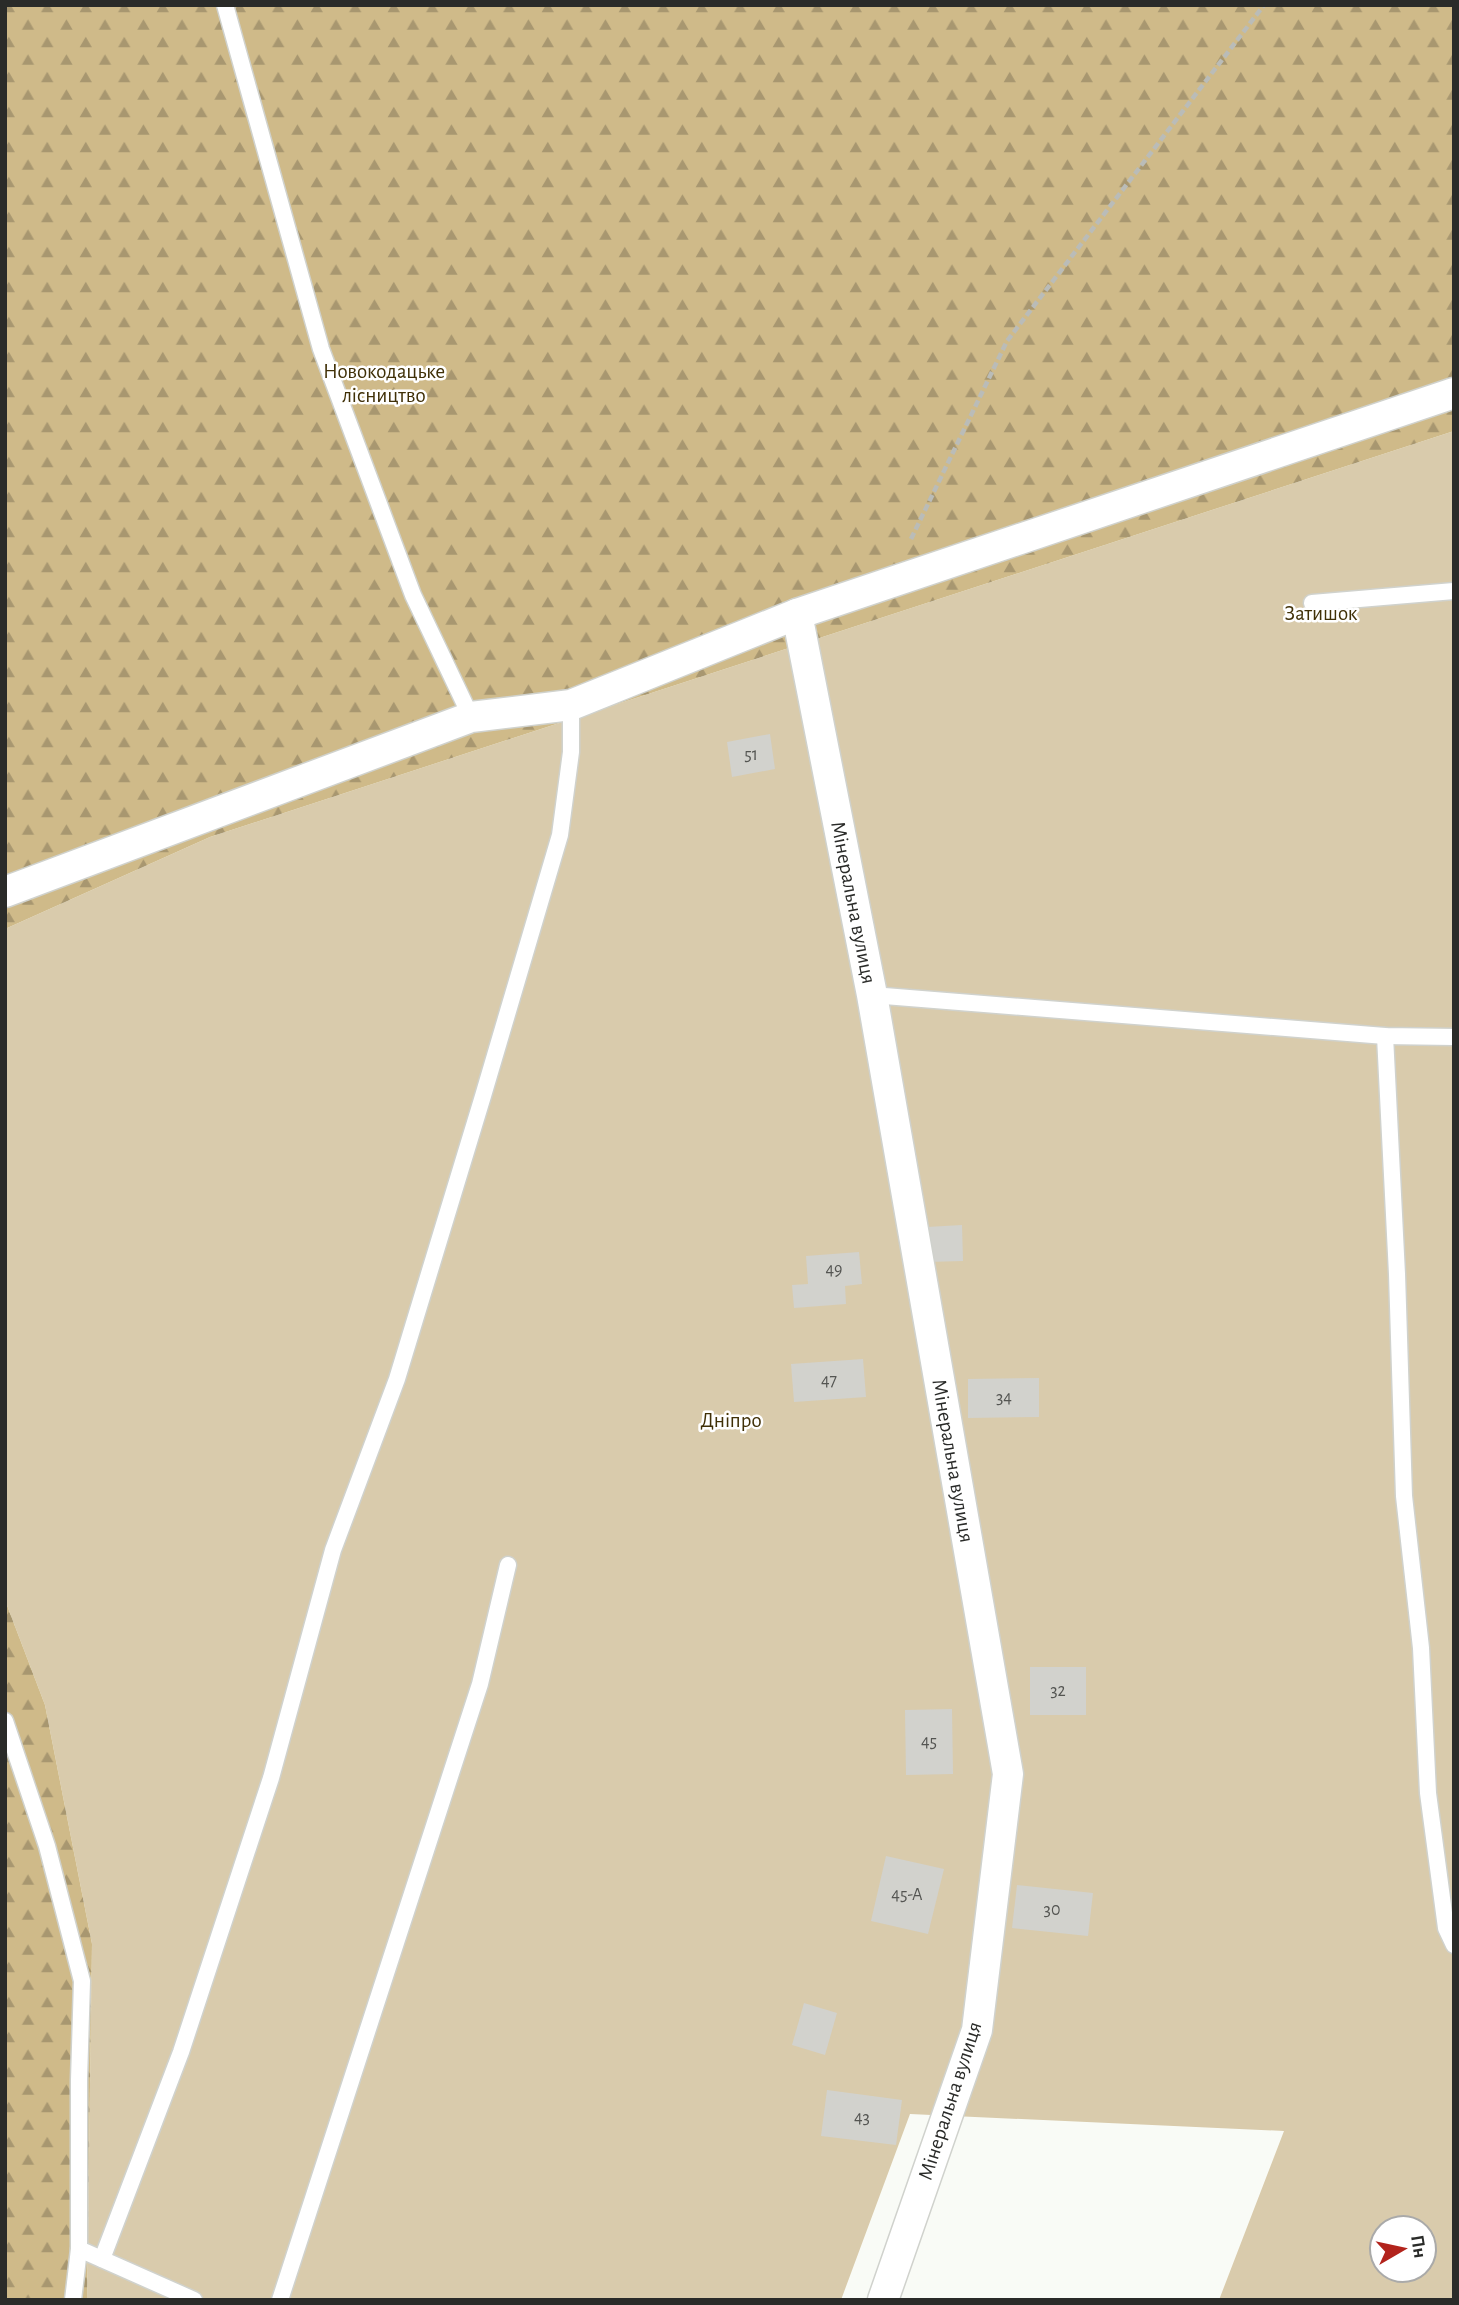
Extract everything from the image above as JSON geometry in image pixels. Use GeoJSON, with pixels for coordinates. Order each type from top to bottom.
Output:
{"type":"FeatureCollection","features":[{"type":"Feature","properties":{"kind":"street"},"geometry":{"type":"LineString","coordinates":[[5,892],[471,717],[571,705],[797,614],[1454,393]]}},
{"type":"Feature","properties":{"kind":"street","name":"Мінеральна вулиця"},"geometry":{"type":"LineString","coordinates":[[797,614],[872,995],[1008,1774],[977,2030],[883,2300]]}},
{"type":"Feature","properties":{"kind":"lane"},"geometry":{"type":"LineString","coordinates":[[225,5],[321,349],[413,596],[471,717]]}},
{"type":"Feature","properties":{"kind":"lane"},"geometry":{"type":"LineString","coordinates":[[1312,603],[1454,591]]}},
{"type":"Feature","properties":{"kind":"lane"},"geometry":{"type":"LineString","coordinates":[[102,2259],[181,2052],[271,1778],[333,1550],[397,1379],[483,1096],[560,835],[571,752],[571,705]]}},
{"type":"Feature","properties":{"kind":"lane"},"geometry":{"type":"LineString","coordinates":[[872,995],[1385,1036],[1454,1037]]}},
{"type":"Feature","properties":{"kind":"lane"},"geometry":{"type":"LineString","coordinates":[[1385,1036],[1404,1496],[1421,1648],[1428,1793],[1446,1928],[1454,1945]]}},
{"type":"Feature","properties":{"kind":"lane"},"geometry":{"type":"LineString","coordinates":[[280,2300],[480,1684],[508,1565]]}},
{"type":"Feature","properties":{"kind":"lane"},"geometry":{"type":"LineString","coordinates":[[5,1721],[47,1846],[82,1981],[79,2249],[73,2300]]}},
{"type":"Feature","properties":{"kind":"lane"},"geometry":{"type":"LineString","coordinates":[[79,2249],[194,2300]]}},
{"type":"Feature","properties":{"kind":"path"},"geometry":{"type":"LineString","coordinates":[[890,582],[1007,341],[1264,5]]}},
{"type":"Feature","properties":{"kind":"green space","name":"Новокодацьке лісництво"},"geometry":{"type":"Polygon","coordinates":[[[5,5],[1454,5],[1454,431],[210,837],[5,929],[5,5]]]}},
{"type":"Feature","properties":{"kind":"green space","name":"Дніпро"},"geometry":{"type":"Polygon","coordinates":[[[1454,431],[1454,2300],[1219,2300],[1284,2131],[910,2114],[841,2300],[87,2300],[92,1944],[45,1705],[5,1600],[5,929],[210,837],[1454,431]]]}},
{"type":"Feature","properties":{"kind":"green space"},"geometry":{"type":"Polygon","coordinates":[[[5,1600],[45,1705],[92,1944],[87,2300],[5,2300],[5,1600]]]}},
{"type":"Feature","properties":{"kind":"building"},"geometry":{"type":"Polygon","coordinates":[[[770,734],[775,769],[732,777],[727,742],[770,734]]]}},
{"type":"Feature","properties":{"kind":"building"},"geometry":{"type":"Polygon","coordinates":[[[962,1225],[963,1261],[927,1262],[927,1227],[962,1225]]]}},
{"type":"Feature","properties":{"kind":"building"},"geometry":{"type":"Polygon","coordinates":[[[859,1252],[862,1284],[845,1286],[846,1304],[794,1308],[792,1285],[808,1284],[806,1256],[859,1252]]]}},
{"type":"Feature","properties":{"kind":"building"},"geometry":{"type":"Polygon","coordinates":[[[863,1359],[866,1397],[794,1402],[791,1364],[863,1359]]]}},
{"type":"Feature","properties":{"kind":"building"},"geometry":{"type":"Polygon","coordinates":[[[1039,1378],[1039,1417],[968,1418],[968,1379],[1039,1378]]]}},
{"type":"Feature","properties":{"kind":"building"},"geometry":{"type":"Polygon","coordinates":[[[1030,1667],[1086,1667],[1086,1715],[1030,1715],[1030,1667]]]}},
{"type":"Feature","properties":{"kind":"building"},"geometry":{"type":"Polygon","coordinates":[[[952,1709],[953,1774],[906,1775],[905,1710],[952,1709]]]}},
{"type":"Feature","properties":{"kind":"building"},"geometry":{"type":"Polygon","coordinates":[[[886,1856],[944,1869],[928,1934],[871,1921],[886,1856]]]}},
{"type":"Feature","properties":{"kind":"building"},"geometry":{"type":"Polygon","coordinates":[[[1017,1885],[1093,1893],[1088,1936],[1012,1928],[1017,1885]]]}},
{"type":"Feature","properties":{"kind":"building"},"geometry":{"type":"Polygon","coordinates":[[[804,2003],[837,2013],[825,2055],[792,2045],[804,2003]]]}},
{"type":"Feature","properties":{"kind":"building"},"geometry":{"type":"Polygon","coordinates":[[[827,2090],[902,2100],[896,2145],[821,2136],[827,2090]]]}},
{"type":"Feature","properties":{"kind":"park label","name":"Затишок"},"geometry":{"type":"Point","coordinates":[1321,613]}}]}
